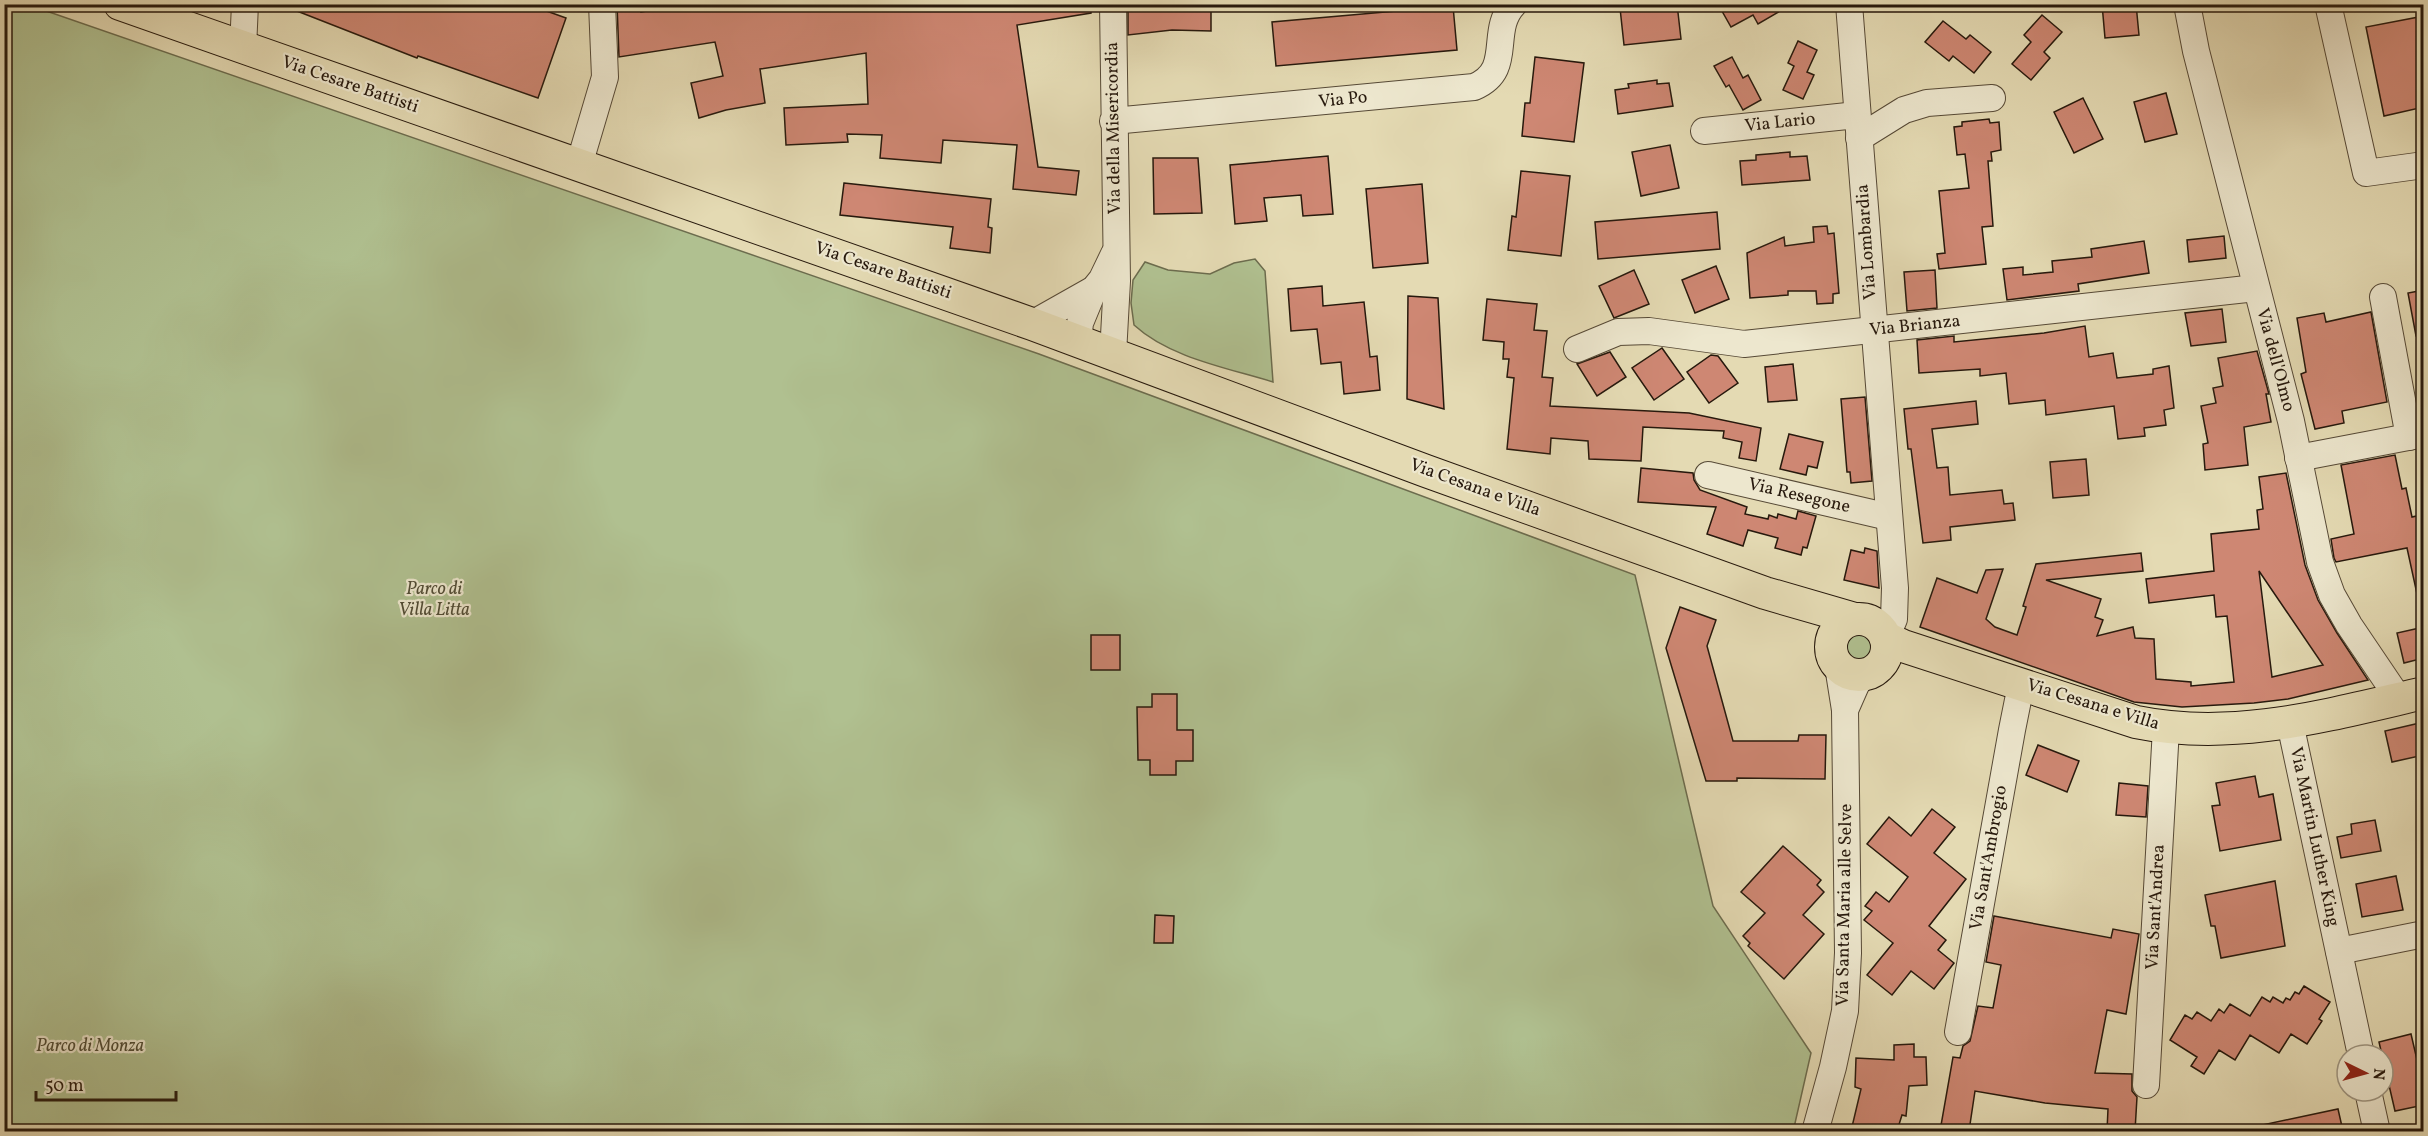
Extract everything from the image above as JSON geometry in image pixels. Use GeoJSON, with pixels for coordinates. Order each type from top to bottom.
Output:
{"type":"FeatureCollection","features":[{"type":"Feature","properties":{"kind":"main road","name":"Via Cesare Battisti"},"geometry":{"type":"LineString","coordinates":[[120,4],[1186,380]]}},
{"type":"Feature","properties":{"kind":"main road","name":"Via Cesana e Villa"},"geometry":{"type":"LineString","coordinates":[[1186,380],[1426,471],[1765,593],[1861,647],[1903,646],[2136,722],[2166,728],[2233,730],[2290,723],[2411,696]]}},
{"type":"Feature","properties":{"kind":"street"},"geometry":{"type":"LineString","coordinates":[[243,48],[245,4]]}},
{"type":"Feature","properties":{"kind":"street"},"geometry":{"type":"LineString","coordinates":[[579,165],[605,77],[602,4]]}},
{"type":"Feature","properties":{"kind":"street","name":"Via della Misericordia"},"geometry":{"type":"LineString","coordinates":[[1113,4],[1116,315],[1113,354]]}},
{"type":"Feature","properties":{"kind":"street","name":"Via Po"},"geometry":{"type":"LineString","coordinates":[[1113,122],[1474,87],[1486,82],[1495,72],[1503,21],[1514,4]]}},
{"type":"Feature","properties":{"kind":"street","name":"Via Lombardia"},"geometry":{"type":"LineString","coordinates":[[1848,4],[1895,588],[1894,619],[1861,647]]}},
{"type":"Feature","properties":{"kind":"street","name":"Via dell'Olmo"},"geometry":{"type":"LineString","coordinates":[[2187,4],[2196,51],[2291,421],[2320,562],[2332,595],[2349,625],[2411,696]]}},
{"type":"Feature","properties":{"kind":"street"},"geometry":{"type":"LineString","coordinates":[[2328,4],[2366,173],[2424,165]]}},
{"type":"Feature","properties":{"kind":"street"},"geometry":{"type":"LineString","coordinates":[[1858,127],[1926,103],[1992,98]]}},
{"type":"Feature","properties":{"kind":"street","name":"Via Lario"},"geometry":{"type":"LineString","coordinates":[[1704,130],[1858,127]]}},
{"type":"Feature","properties":{"kind":"street","name":"Via della Misericordia"},"geometry":{"type":"LineString","coordinates":[[1078,341],[1080,323],[1094,289],[1102,279],[1115,251]]}},
{"type":"Feature","properties":{"kind":"street","name":"Via Brianza"},"geometry":{"type":"LineString","coordinates":[[1577,349],[1618,332],[1649,332],[1744,344],[2256,288]]}},
{"type":"Feature","properties":{"kind":"street","name":"Via della Misericordia"},"geometry":{"type":"LineString","coordinates":[[1032,324],[1094,289]]}},
{"type":"Feature","properties":{"kind":"street"},"geometry":{"type":"LineString","coordinates":[[2298,458],[2416,435],[2383,297]]}},
{"type":"Feature","properties":{"kind":"street","name":"Via Resegone"},"geometry":{"type":"LineString","coordinates":[[1708,475],[1889,517]]}},
{"type":"Feature","properties":{"kind":"street","name":"Via Santa Maria alle Selve"},"geometry":{"type":"LineString","coordinates":[[1815,1131],[1833,1067],[1845,1011],[1848,953],[1845,710],[1861,647]]}},
{"type":"Feature","properties":{"kind":"street","name":"Via Sant'Ambrogio"},"geometry":{"type":"LineString","coordinates":[[1958,1032],[2012,730],[2018,700],[2025,685]]}},
{"type":"Feature","properties":{"kind":"street","name":"Via Martin Luther King"},"geometry":{"type":"LineString","coordinates":[[2290,723],[2358,1043]]}},
{"type":"Feature","properties":{"kind":"street","name":"Via Sant'Andrea"},"geometry":{"type":"LineString","coordinates":[[2146,1085],[2166,728]]}},
{"type":"Feature","properties":{"kind":"street"},"geometry":{"type":"LineString","coordinates":[[2339,951],[2424,934]]}},
{"type":"Feature","properties":{"kind":"street"},"geometry":{"type":"LineString","coordinates":[[2371,1103],[2377,1131]]}},
{"type":"Feature","properties":{"kind":"green space","name":"Parco di Villa Litta"},"geometry":{"type":"Polygon","coordinates":[[[5,4],[29,5],[1039,354],[1635,575],[1713,906],[1811,1053],[1793,1132],[5,1132],[5,4]]]}},
{"type":"Feature","properties":{"kind":"green space"},"geometry":{"type":"Polygon","coordinates":[[[1255,259],[1265,271],[1273,382],[1182,354],[1148,336],[1134,325],[1131,303],[1133,280],[1145,262],[1168,270],[1210,274],[1234,263],[1255,259]]]}},
{"type":"Feature","properties":{"kind":"green space"},"geometry":{"type":"Polygon","coordinates":[[[1861,633],[1872,637],[1876,648],[1872,659],[1861,663],[1850,659],[1846,648],[1850,637],[1861,633]]]}},
{"type":"Feature","properties":{"kind":"building"},"geometry":{"type":"Polygon","coordinates":[[[279,4],[527,4],[566,18],[538,98],[418,56],[417,58],[279,4]]]}},
{"type":"Feature","properties":{"kind":"building"},"geometry":{"type":"Polygon","coordinates":[[[617,4],[641,4],[641,12],[683,4],[1091,4],[1091,13],[1017,25],[1038,167],[1079,171],[1076,195],[1013,189],[1017,145],[943,140],[941,163],[880,158],[882,135],[847,134],[848,142],[786,145],[784,108],[868,104],[866,53],[760,69],[765,103],[726,110],[699,118],[691,83],[723,76],[715,42],[619,57],[617,4]]]}},
{"type":"Feature","properties":{"kind":"building"},"geometry":{"type":"Polygon","coordinates":[[[1184,4],[1211,4],[1211,31],[1172,30],[1128,35],[1128,11],[1184,4]]]}},
{"type":"Feature","properties":{"kind":"building"},"geometry":{"type":"Polygon","coordinates":[[[1651,4],[1677,4],[1681,39],[1624,45],[1620,8],[1651,4]]]}},
{"type":"Feature","properties":{"kind":"building"},"geometry":{"type":"Polygon","coordinates":[[[1718,4],[1792,4],[1758,24],[1753,15],[1731,27],[1718,4]]]}},
{"type":"Feature","properties":{"kind":"building"},"geometry":{"type":"Polygon","coordinates":[[[2102,4],[2136,4],[2139,35],[2105,38],[2102,4]]]}},
{"type":"Feature","properties":{"kind":"building"},"geometry":{"type":"Polygon","coordinates":[[[1453,6],[1457,50],[1276,66],[1272,22],[1453,6]]]}},
{"type":"Feature","properties":{"kind":"building"},"geometry":{"type":"Polygon","coordinates":[[[2042,15],[2062,32],[2044,52],[2050,58],[2031,80],[2012,64],[2031,42],[2024,35],[2042,15]]]}},
{"type":"Feature","properties":{"kind":"building"},"geometry":{"type":"Polygon","coordinates":[[[2424,16],[2424,107],[2384,116],[2366,27],[2424,16]]]}},
{"type":"Feature","properties":{"kind":"building"},"geometry":{"type":"Polygon","coordinates":[[[1943,21],[1966,39],[1970,35],[1991,52],[1974,73],[1953,56],[1949,61],[1925,42],[1943,21]]]}},
{"type":"Feature","properties":{"kind":"building"},"geometry":{"type":"Polygon","coordinates":[[[1798,41],[1817,50],[1807,72],[1814,75],[1803,99],[1783,90],[1794,66],[1788,63],[1798,41]]]}},
{"type":"Feature","properties":{"kind":"building"},"geometry":{"type":"Polygon","coordinates":[[[1535,57],[1584,63],[1574,142],[1522,136],[1525,103],[1530,103],[1535,57]]]}},
{"type":"Feature","properties":{"kind":"building"},"geometry":{"type":"Polygon","coordinates":[[[1732,57],[1743,78],[1748,75],[1761,100],[1743,110],[1729,85],[1726,87],[1714,66],[1732,57]]]}},
{"type":"Feature","properties":{"kind":"building"},"geometry":{"type":"Polygon","coordinates":[[[1657,80],[1657,84],[1669,83],[1673,106],[1618,114],[1615,90],[1629,88],[1628,84],[1657,80]]]}},
{"type":"Feature","properties":{"kind":"building"},"geometry":{"type":"Polygon","coordinates":[[[2166,93],[2177,134],[2145,142],[2134,102],[2166,93]]]}},
{"type":"Feature","properties":{"kind":"building"},"geometry":{"type":"Polygon","coordinates":[[[2083,98],[2103,139],[2074,153],[2054,112],[2083,98]]]}},
{"type":"Feature","properties":{"kind":"building"},"geometry":{"type":"Polygon","coordinates":[[[1989,119],[1990,123],[1999,122],[2001,150],[1991,152],[1992,161],[1988,161],[1993,226],[1982,227],[1986,264],[1939,269],[1937,254],[1945,253],[1939,191],[1969,188],[1965,154],[1957,155],[1954,127],[1962,126],[1962,122],[1989,119]]]}},
{"type":"Feature","properties":{"kind":"building"},"geometry":{"type":"Polygon","coordinates":[[[1670,145],[1679,188],[1641,196],[1632,152],[1670,145]]]}},
{"type":"Feature","properties":{"kind":"building"},"geometry":{"type":"Polygon","coordinates":[[[1790,152],[1790,157],[1807,156],[1810,180],[1742,185],[1740,161],[1756,160],[1756,155],[1790,152]]]}},
{"type":"Feature","properties":{"kind":"building"},"geometry":{"type":"Polygon","coordinates":[[[1328,156],[1333,214],[1303,216],[1301,195],[1264,198],[1267,221],[1235,224],[1230,165],[1328,156]]]}},
{"type":"Feature","properties":{"kind":"building"},"geometry":{"type":"Polygon","coordinates":[[[1153,158],[1198,158],[1202,213],[1154,214],[1153,158]]]}},
{"type":"Feature","properties":{"kind":"building"},"geometry":{"type":"Polygon","coordinates":[[[1521,171],[1570,176],[1561,256],[1508,250],[1512,216],[1516,217],[1521,171]]]}},
{"type":"Feature","properties":{"kind":"building"},"geometry":{"type":"Polygon","coordinates":[[[844,183],[991,199],[988,227],[992,228],[990,253],[950,248],[953,227],[840,215],[844,183]]]}},
{"type":"Feature","properties":{"kind":"building"},"geometry":{"type":"Polygon","coordinates":[[[1422,184],[1428,263],[1373,268],[1366,189],[1422,184]]]}},
{"type":"Feature","properties":{"kind":"building"},"geometry":{"type":"Polygon","coordinates":[[[1717,212],[1720,249],[1598,259],[1595,222],[1717,212]]]}},
{"type":"Feature","properties":{"kind":"building"},"geometry":{"type":"Polygon","coordinates":[[[1827,226],[1828,234],[1834,233],[1839,293],[1833,294],[1833,303],[1817,304],[1816,291],[1788,291],[1788,295],[1750,298],[1747,253],[1784,237],[1785,246],[1814,242],[1813,227],[1827,226]]]}},
{"type":"Feature","properties":{"kind":"building"},"geometry":{"type":"Polygon","coordinates":[[[2224,236],[2226,258],[2189,262],[2187,240],[2224,236]]]}},
{"type":"Feature","properties":{"kind":"building"},"geometry":{"type":"Polygon","coordinates":[[[2144,241],[2149,273],[2078,284],[2079,291],[2007,300],[2003,269],[2023,267],[2023,275],[2053,272],[2052,261],[2092,257],[2091,249],[2144,241]]]}},
{"type":"Feature","properties":{"kind":"building"},"geometry":{"type":"Polygon","coordinates":[[[1716,266],[1729,299],[1695,313],[1682,280],[1716,266]]]}},
{"type":"Feature","properties":{"kind":"building"},"geometry":{"type":"Polygon","coordinates":[[[1634,270],[1649,304],[1614,318],[1599,286],[1634,270]]]}},
{"type":"Feature","properties":{"kind":"building"},"geometry":{"type":"Polygon","coordinates":[[[1935,270],[1937,308],[1907,311],[1904,272],[1935,270]]]}},
{"type":"Feature","properties":{"kind":"building"},"geometry":{"type":"Polygon","coordinates":[[[1322,286],[1323,306],[1364,302],[1370,357],[1377,356],[1380,390],[1344,394],[1341,362],[1321,364],[1317,329],[1291,331],[1288,289],[1322,286]]]}},
{"type":"Feature","properties":{"kind":"building"},"geometry":{"type":"Polygon","coordinates":[[[2424,290],[2424,335],[2416,336],[2408,293],[2424,290]]]}},
{"type":"Feature","properties":{"kind":"building"},"geometry":{"type":"Polygon","coordinates":[[[1408,296],[1438,298],[1444,409],[1407,399],[1408,296]]]}},
{"type":"Feature","properties":{"kind":"building"},"geometry":{"type":"Polygon","coordinates":[[[1487,299],[1537,304],[1534,330],[1547,331],[1542,377],[1553,378],[1550,406],[1689,413],[1761,428],[1756,461],[1739,458],[1742,442],[1723,438],[1724,431],[1643,427],[1641,461],[1589,459],[1588,441],[1551,438],[1550,454],[1507,449],[1514,378],[1507,377],[1509,359],[1503,359],[1504,342],[1483,340],[1487,299]]]}},
{"type":"Feature","properties":{"kind":"building"},"geometry":{"type":"Polygon","coordinates":[[[2222,309],[2226,342],[2191,346],[2185,313],[2222,309]]]}},
{"type":"Feature","properties":{"kind":"building"},"geometry":{"type":"Polygon","coordinates":[[[2371,312],[2387,402],[2342,411],[2344,423],[2315,429],[2301,374],[2306,372],[2297,318],[2324,313],[2326,322],[2371,312]]]}},
{"type":"Feature","properties":{"kind":"building"},"geometry":{"type":"Polygon","coordinates":[[[2085,326],[2089,357],[2113,353],[2117,378],[2153,374],[2153,369],[2169,366],[2174,408],[2164,410],[2166,425],[2144,428],[2145,436],[2118,439],[2114,406],[2046,415],[2045,400],[2009,404],[2006,373],[1980,376],[1980,369],[1919,373],[1917,340],[1954,336],[1954,342],[2044,333],[2085,326]]]}},
{"type":"Feature","properties":{"kind":"building"},"geometry":{"type":"Polygon","coordinates":[[[1662,348],[1684,379],[1654,400],[1632,368],[1662,348]]]}},
{"type":"Feature","properties":{"kind":"building"},"geometry":{"type":"Polygon","coordinates":[[[2257,351],[2269,394],[2266,394],[2271,422],[2244,427],[2248,465],[2205,470],[2203,444],[2208,443],[2201,406],[2216,403],[2213,388],[2223,386],[2218,358],[2257,351]]]}},
{"type":"Feature","properties":{"kind":"building"},"geometry":{"type":"Polygon","coordinates":[[[1610,352],[1626,377],[1597,396],[1577,364],[1610,352]]]}},
{"type":"Feature","properties":{"kind":"building"},"geometry":{"type":"Polygon","coordinates":[[[1711,355],[1718,356],[1738,383],[1709,403],[1687,372],[1711,355]]]}},
{"type":"Feature","properties":{"kind":"building"},"geometry":{"type":"Polygon","coordinates":[[[1793,364],[1797,400],[1768,402],[1765,367],[1793,364]]]}},
{"type":"Feature","properties":{"kind":"building"},"geometry":{"type":"Polygon","coordinates":[[[1865,397],[1872,481],[1851,483],[1850,472],[1847,472],[1841,399],[1865,397]]]}},
{"type":"Feature","properties":{"kind":"building"},"geometry":{"type":"Polygon","coordinates":[[[1976,401],[1978,424],[1932,429],[1937,468],[1948,467],[1950,495],[2002,490],[2004,504],[2013,503],[2015,520],[1950,527],[1951,540],[1923,543],[1904,409],[1976,401]]]}},
{"type":"Feature","properties":{"kind":"building"},"geometry":{"type":"Polygon","coordinates":[[[1789,434],[1823,442],[1817,468],[1808,466],[1806,475],[1780,469],[1789,434]]]}},
{"type":"Feature","properties":{"kind":"building"},"geometry":{"type":"Polygon","coordinates":[[[2395,455],[2402,489],[2406,488],[2412,517],[2421,515],[2424,528],[2424,593],[2417,594],[2407,548],[2336,562],[2334,558],[2331,539],[2354,534],[2341,465],[2395,455]]]}},
{"type":"Feature","properties":{"kind":"building"},"geometry":{"type":"Polygon","coordinates":[[[2086,459],[2089,495],[2053,498],[2050,462],[2086,459]]]}},
{"type":"Feature","properties":{"kind":"building"},"geometry":{"type":"Polygon","coordinates":[[[1641,468],[1693,473],[1700,490],[1747,507],[1745,514],[1768,519],[1769,515],[1777,518],[1778,514],[1796,519],[1798,511],[1816,516],[1807,548],[1803,547],[1801,555],[1775,548],[1778,538],[1748,530],[1743,546],[1707,534],[1716,507],[1638,502],[1641,468]]]}},
{"type":"Feature","properties":{"kind":"building"},"geometry":{"type":"Polygon","coordinates":[[[2286,473],[2305,565],[2318,600],[2368,680],[2288,699],[2254,703],[2182,707],[2134,702],[1920,627],[1937,578],[1977,593],[1986,570],[2003,569],[1986,619],[1995,627],[2017,635],[2036,564],[2141,553],[2143,571],[2046,580],[2101,599],[2095,617],[2103,620],[2097,636],[2133,627],[2135,638],[2154,639],[2156,679],[2191,682],[2191,686],[2234,682],[2227,616],[2216,617],[2214,595],[2149,603],[2146,579],[2214,571],[2211,534],[2259,529],[2257,510],[2263,509],[2259,477],[2286,473]],[[2259,571],[2272,677],[2323,665],[2259,571]]]}},
{"type":"Feature","properties":{"kind":"building"},"geometry":{"type":"Polygon","coordinates":[[[1865,548],[1877,551],[1879,588],[1844,580],[1851,550],[1864,553],[1865,548]]]}},
{"type":"Feature","properties":{"kind":"building"},"geometry":{"type":"Polygon","coordinates":[[[1680,607],[1716,620],[1707,646],[1733,741],[1798,741],[1799,735],[1826,735],[1825,779],[1737,778],[1737,781],[1706,781],[1666,648],[1680,607]]]}},
{"type":"Feature","properties":{"kind":"building"},"geometry":{"type":"Polygon","coordinates":[[[2424,627],[2424,658],[2404,663],[2397,633],[2424,627]]]}},
{"type":"Feature","properties":{"kind":"building"},"geometry":{"type":"Polygon","coordinates":[[[1091,635],[1120,635],[1120,670],[1091,670],[1091,635]]]}},
{"type":"Feature","properties":{"kind":"building"},"geometry":{"type":"Polygon","coordinates":[[[1152,694],[1177,694],[1177,730],[1193,730],[1193,761],[1176,761],[1176,775],[1150,775],[1150,760],[1138,760],[1137,707],[1152,707],[1152,694]]]}},
{"type":"Feature","properties":{"kind":"building"},"geometry":{"type":"Polygon","coordinates":[[[2424,722],[2424,755],[2392,762],[2385,731],[2424,722]]]}},
{"type":"Feature","properties":{"kind":"building"},"geometry":{"type":"Polygon","coordinates":[[[2038,745],[2079,761],[2067,792],[2026,775],[2038,745]]]}},
{"type":"Feature","properties":{"kind":"building"},"geometry":{"type":"Polygon","coordinates":[[[2255,776],[2259,797],[2273,794],[2281,840],[2220,851],[2212,806],[2220,805],[2216,783],[2255,776]]]}},
{"type":"Feature","properties":{"kind":"building"},"geometry":{"type":"Polygon","coordinates":[[[2119,783],[2148,786],[2146,817],[2116,815],[2119,783]]]}},
{"type":"Feature","properties":{"kind":"building"},"geometry":{"type":"Polygon","coordinates":[[[1932,809],[1955,827],[1934,853],[1966,879],[1929,926],[1946,940],[1938,950],[1954,963],[1934,989],[1911,971],[1892,995],[1867,975],[1893,943],[1864,920],[1872,911],[1865,906],[1876,892],[1889,902],[1908,877],[1867,844],[1889,817],[1911,836],[1932,809]]]}},
{"type":"Feature","properties":{"kind":"building"},"geometry":{"type":"Polygon","coordinates":[[[2375,820],[2381,851],[2341,858],[2337,837],[2352,834],[2351,824],[2375,820]]]}},
{"type":"Feature","properties":{"kind":"building"},"geometry":{"type":"Polygon","coordinates":[[[1783,846],[1821,880],[1817,885],[1824,892],[1803,915],[1824,934],[1784,979],[1748,946],[1750,943],[1743,936],[1765,913],[1741,892],[1783,846]]]}},
{"type":"Feature","properties":{"kind":"building"},"geometry":{"type":"Polygon","coordinates":[[[2396,876],[2403,910],[2362,917],[2356,884],[2396,876]]]}},
{"type":"Feature","properties":{"kind":"building"},"geometry":{"type":"Polygon","coordinates":[[[2275,881],[2285,946],[2221,958],[2215,926],[2211,926],[2205,895],[2275,881]]]}},
{"type":"Feature","properties":{"kind":"building"},"geometry":{"type":"Polygon","coordinates":[[[1155,915],[1174,916],[1173,943],[1154,943],[1155,915]]]}},
{"type":"Feature","properties":{"kind":"building"},"geometry":{"type":"Polygon","coordinates":[[[1994,916],[2111,938],[2113,929],[2139,934],[2126,1014],[2107,1010],[2095,1073],[2132,1074],[2132,1091],[2137,1097],[2135,1131],[2107,1131],[2108,1109],[2045,1103],[1975,1091],[1969,1131],[1940,1131],[1953,1057],[1960,1058],[1963,1046],[1970,1041],[1978,1006],[1993,1008],[2001,965],[1986,962],[1994,916]]]}},
{"type":"Feature","properties":{"kind":"building"},"geometry":{"type":"Polygon","coordinates":[[[2304,986],[2330,1002],[2319,1019],[2322,1021],[2307,1044],[2291,1034],[2279,1053],[2250,1035],[2235,1060],[2219,1050],[2204,1074],[2191,1066],[2197,1057],[2170,1040],[2185,1015],[2192,1019],[2197,1012],[2211,1021],[2219,1009],[2224,1013],[2230,1004],[2250,1016],[2262,997],[2270,1002],[2273,997],[2283,1003],[2286,998],[2290,1000],[2295,992],[2299,994],[2304,986]]]}},
{"type":"Feature","properties":{"kind":"building"},"geometry":{"type":"Polygon","coordinates":[[[2411,1034],[2424,1090],[2424,1105],[2395,1111],[2393,1103],[2395,1103],[2395,1043],[2379,1042],[2411,1034]]]}},
{"type":"Feature","properties":{"kind":"building"},"geometry":{"type":"Polygon","coordinates":[[[1914,1044],[1914,1057],[1926,1057],[1927,1085],[1909,1086],[1906,1116],[1902,1115],[1897,1131],[1851,1131],[1861,1089],[1855,1087],[1856,1058],[1894,1060],[1894,1045],[1914,1044]]]}},
{"type":"Feature","properties":{"kind":"building"},"geometry":{"type":"Polygon","coordinates":[[[2338,1109],[2343,1131],[2262,1131],[2262,1125],[2338,1109]]]}},
{"type":"Feature","properties":{"kind":"park label","name":"Parco di Monza"},"geometry":{"type":"Point","coordinates":[90,1046]}}]}
